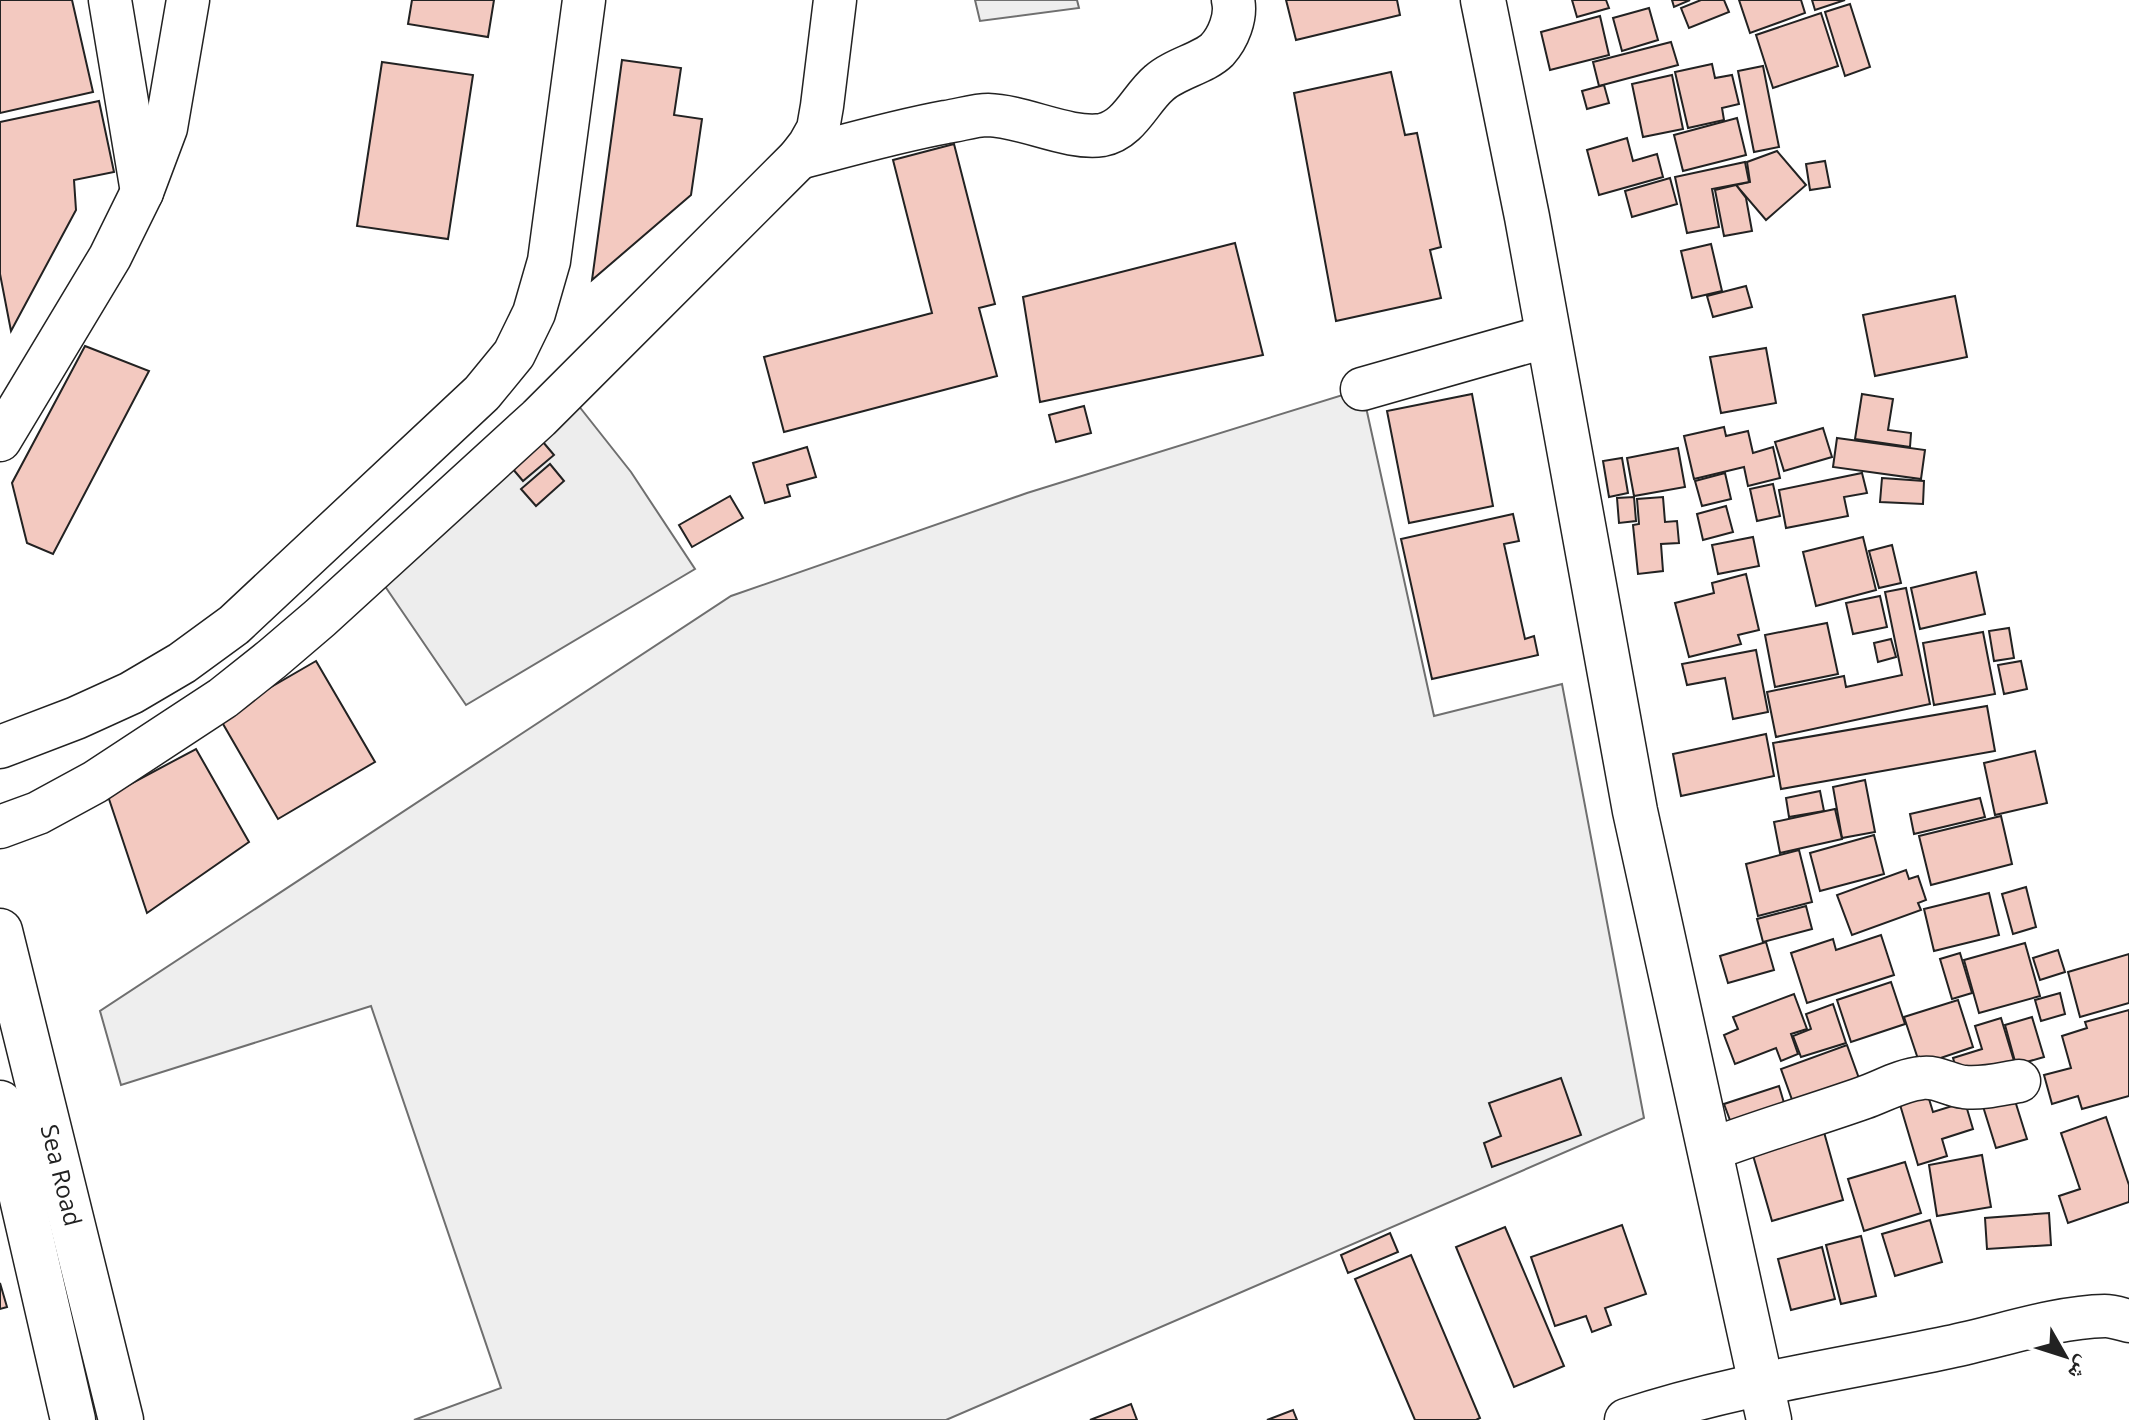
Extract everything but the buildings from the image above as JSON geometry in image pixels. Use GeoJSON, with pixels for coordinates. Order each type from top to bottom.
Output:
{"type":"FeatureCollection","features":[{"type":"Feature","properties":{"kind":"main road"},"geometry":{"type":"LineString","coordinates":[[1483,0],[1527,217],[1635,811],[1764,1402]]}},
{"type":"Feature","properties":{"kind":"main road","name":"Sea Road"},"geometry":{"type":"LineString","coordinates":[[0,931],[121,1420]]}},
{"type":"Feature","properties":{"kind":"main road","name":"Sea Road"},"geometry":{"type":"LineString","coordinates":[[0,1103],[73,1420]]}},
{"type":"Feature","properties":{"kind":"street"},"geometry":{"type":"LineString","coordinates":[[110,0],[142,192]]}},
{"type":"Feature","properties":{"kind":"street"},"geometry":{"type":"LineString","coordinates":[[0,440],[110,257],[142,192],[166,128],[188,0]]}},
{"type":"Feature","properties":{"kind":"street"},"geometry":{"type":"LineString","coordinates":[[0,747],[131,693],[182,663],[234,625],[482,393],[514,354],[534,313],[549,261],[584,0]]}},
{"type":"Feature","properties":{"kind":"street"},"geometry":{"type":"LineString","coordinates":[[0,827],[38,813],[95,782],[223,698],[284,649],[539,418],[809,145],[818,129],[835,0]]}},
{"type":"Feature","properties":{"kind":"street"},"geometry":{"type":"LineString","coordinates":[[799,158],[919,127],[987,115],[1084,135],[1105,135],[1137,111],[1161,80],[1214,53],[1228,36],[1233,0]]}},
{"type":"Feature","properties":{"kind":"street"},"geometry":{"type":"LineString","coordinates":[[1362,389],[1548,336]]}},
{"type":"Feature","properties":{"kind":"street"},"geometry":{"type":"LineString","coordinates":[[1710,1150],[1919,1078],[1967,1088],[2019,1081]]}},
{"type":"Feature","properties":{"kind":"street"},"geometry":{"type":"LineString","coordinates":[[1626,1420],[1665,1407],[1764,1402],[1949,1347],[2077,1319],[2108,1316],[2129,1321]]}},
{"type":"Feature","properties":{"kind":"shaded area"},"geometry":{"type":"Polygon","coordinates":[[[975,0],[1077,0],[1079,8],[980,21],[975,0]]]}},
{"type":"Feature","properties":{"kind":"shaded area"},"geometry":{"type":"Polygon","coordinates":[[[1362,389],[1434,716],[1562,684],[1644,1118],[946,1420],[414,1420],[501,1388],[371,1006],[121,1085],[100,1011],[731,596],[1027,493],[1362,389]]]}},
{"type":"Feature","properties":{"kind":"shaded area"},"geometry":{"type":"Polygon","coordinates":[[[578,405],[631,472],[695,569],[466,705],[378,576],[578,405]]]}}]}
